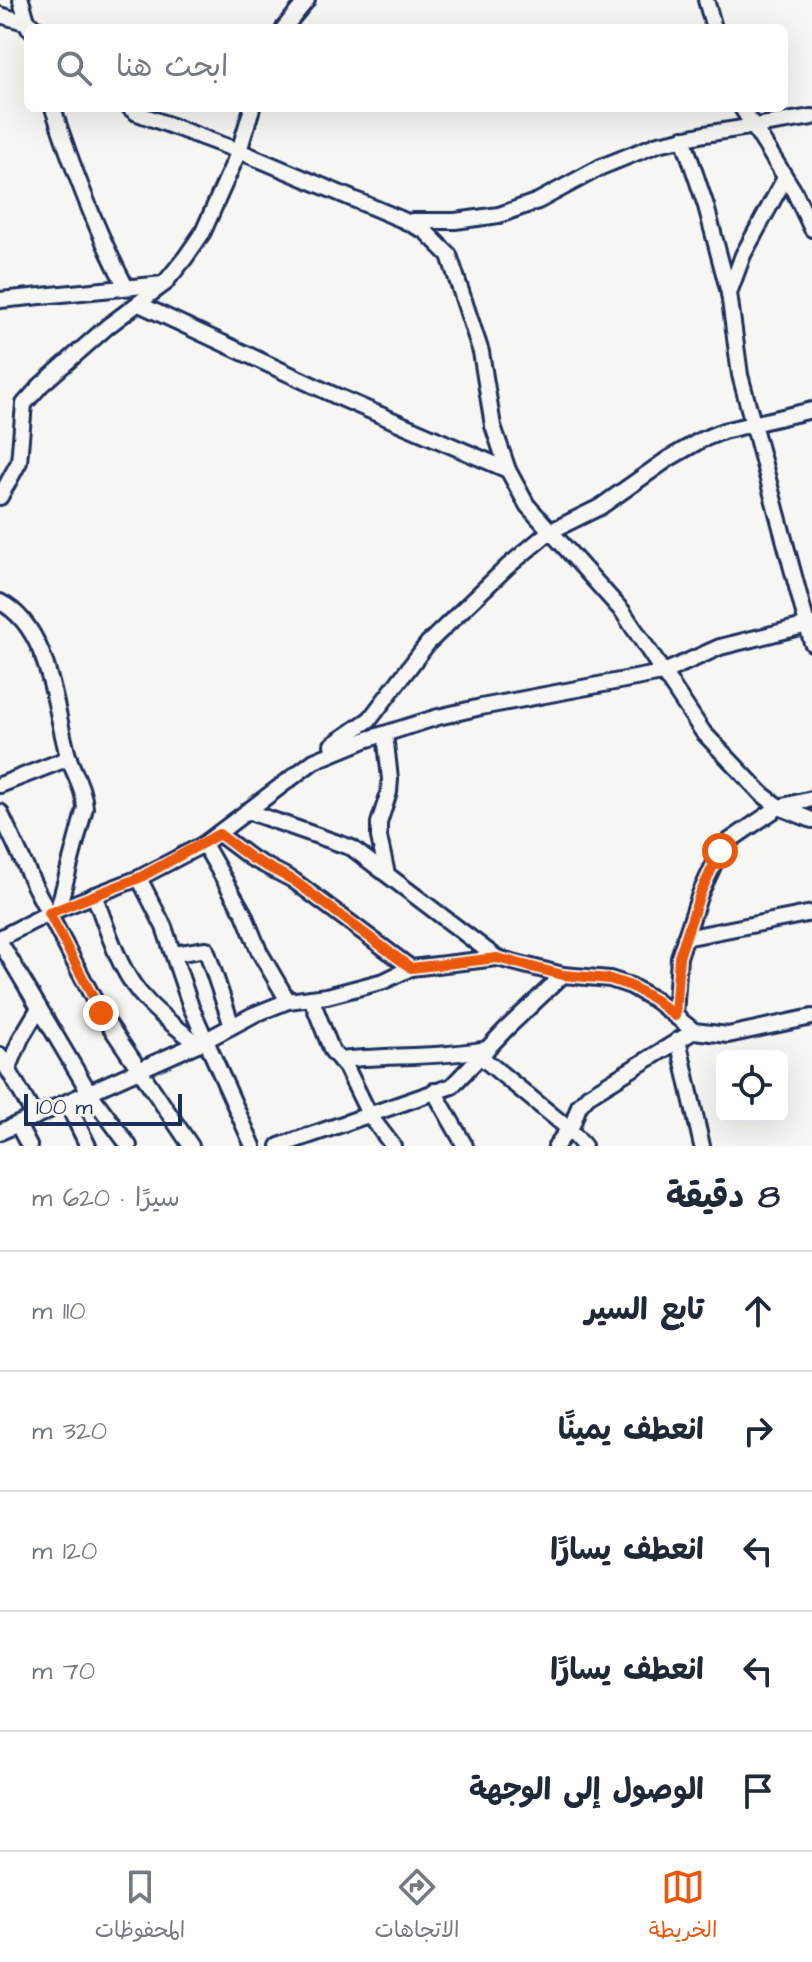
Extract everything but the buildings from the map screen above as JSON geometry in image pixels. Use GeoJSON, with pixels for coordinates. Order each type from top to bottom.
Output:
{"type":"FeatureCollection","features":[{"type":"Feature","properties":{"kind":"street"},"geometry":{"type":"LineString","coordinates":[[21,0],[30,24]]}},
{"type":"Feature","properties":{"kind":"street"},"geometry":{"type":"LineString","coordinates":[[287,24],[307,0]]}},
{"type":"Feature","properties":{"kind":"street"},"geometry":{"type":"LineString","coordinates":[[706,0],[713,24]]}},
{"type":"Feature","properties":{"kind":"street"},"geometry":{"type":"LineString","coordinates":[[0,15],[25,24]]}},
{"type":"Feature","properties":{"kind":"street"},"geometry":{"type":"LineString","coordinates":[[54,112],[70,160],[108,253],[126,287]]}},
{"type":"Feature","properties":{"kind":"street"},"geometry":{"type":"LineString","coordinates":[[136,112],[239,151],[403,220],[439,242],[456,271],[481,352],[493,426],[508,470],[527,505],[623,612],[703,732],[762,794],[779,807],[812,820]]}},
{"type":"Feature","properties":{"kind":"street"},"geometry":{"type":"LineString","coordinates":[[0,497],[19,462],[24,404],[108,326],[164,284],[203,232],[239,151],[251,112]]}},
{"type":"Feature","properties":{"kind":"street"},"geometry":{"type":"LineString","coordinates":[[744,112],[812,229]]}},
{"type":"Feature","properties":{"kind":"street"},"geometry":{"type":"LineString","coordinates":[[403,220],[455,221],[499,215],[566,188],[601,167],[658,144],[812,117]]}},
{"type":"Feature","properties":{"kind":"street"},"geometry":{"type":"LineString","coordinates":[[683,138],[706,206],[729,293],[740,375],[810,625],[812,643]]}},
{"type":"Feature","properties":{"kind":"street"},"geometry":{"type":"LineString","coordinates":[[729,293],[743,255],[785,178]]}},
{"type":"Feature","properties":{"kind":"street"},"geometry":{"type":"LineString","coordinates":[[0,300],[164,284]]}},
{"type":"Feature","properties":{"kind":"street"},"geometry":{"type":"LineString","coordinates":[[139,304],[334,395],[508,470]]}},
{"type":"Feature","properties":{"kind":"street"},"geometry":{"type":"LineString","coordinates":[[129,1146],[89,1092],[0,940],[54,911],[139,878],[219,834],[329,747],[370,719],[428,643],[549,532],[600,507],[668,459],[701,440],[812,410]]}},
{"type":"Feature","properties":{"kind":"street"},"geometry":{"type":"LineString","coordinates":[[0,602],[16,610],[26,622],[50,676],[69,758],[84,793],[85,808],[54,911]]}},
{"type":"Feature","properties":{"kind":"street"},"geometry":{"type":"LineString","coordinates":[[314,761],[385,734],[481,707],[662,673],[720,647],[810,625]]}},
{"type":"Feature","properties":{"kind":"street"},"geometry":{"type":"LineString","coordinates":[[385,734],[390,779],[379,823],[379,837],[387,875]]}},
{"type":"Feature","properties":{"kind":"street"},"geometry":{"type":"LineString","coordinates":[[0,785],[69,758]]}},
{"type":"Feature","properties":{"kind":"street"},"geometry":{"type":"LineString","coordinates":[[675,1016],[676,978],[685,938],[700,894],[720,851],[729,841],[779,807],[812,799]]}},
{"type":"Feature","properties":{"kind":"street"},"geometry":{"type":"LineString","coordinates":[[247,811],[352,848],[497,958]]}},
{"type":"Feature","properties":{"kind":"street"},"geometry":{"type":"LineString","coordinates":[[0,812],[54,911],[101,1013],[191,1146]]}},
{"type":"Feature","properties":{"kind":"street"},"geometry":{"type":"LineString","coordinates":[[219,834],[251,858],[293,880],[411,968]]}},
{"type":"Feature","properties":{"kind":"street"},"geometry":{"type":"LineString","coordinates":[[204,844],[288,1001]]}},
{"type":"Feature","properties":{"kind":"street"},"geometry":{"type":"LineString","coordinates":[[139,878],[164,927],[202,1042],[253,1146]]}},
{"type":"Feature","properties":{"kind":"street"},"geometry":{"type":"LineString","coordinates":[[94,895],[138,992],[175,1027],[202,1042]]}},
{"type":"Feature","properties":{"kind":"street"},"geometry":{"type":"LineString","coordinates":[[685,938],[812,913]]}},
{"type":"Feature","properties":{"kind":"street"},"geometry":{"type":"LineString","coordinates":[[174,954],[206,949],[232,1026]]}},
{"type":"Feature","properties":{"kind":"street"},"geometry":{"type":"LineString","coordinates":[[0,1132],[288,1001],[384,981],[411,968],[497,958],[563,975],[610,979],[631,986],[655,1000],[694,1031],[728,1035],[812,1017]]}},
{"type":"Feature","properties":{"kind":"street"},"geometry":{"type":"LineString","coordinates":[[279,1146],[319,1140],[370,1116],[452,1086],[563,975]]}},
{"type":"Feature","properties":{"kind":"street"},"geometry":{"type":"LineString","coordinates":[[311,998],[332,1051],[356,1085],[370,1116],[393,1146]]}},
{"type":"Feature","properties":{"kind":"street"},"geometry":{"type":"LineString","coordinates":[[8,1070],[21,1038],[39,1008]]}},
{"type":"Feature","properties":{"kind":"street"},"geometry":{"type":"LineString","coordinates":[[556,1146],[588,1096],[694,1031]]}},
{"type":"Feature","properties":{"kind":"street"},"geometry":{"type":"LineString","coordinates":[[678,1040],[702,1146]]}},
{"type":"Feature","properties":{"kind":"street"},"geometry":{"type":"LineString","coordinates":[[340,1060],[484,1053],[584,1146]]}},
{"type":"Feature","properties":{"kind":"street"},"geometry":{"type":"LineString","coordinates":[[0,1055],[35,1117]]}},
{"type":"Feature","properties":{"kind":"street"},"geometry":{"type":"LineString","coordinates":[[434,1091],[465,1146]]}},
{"type":"Feature","properties":{"kind":"street"},"geometry":{"type":"LineString","coordinates":[[67,1103],[88,1146]]}},
{"type":"Feature","properties":{"kind":"street"},"geometry":{"type":"LineString","coordinates":[[18,1125],[29,1146]]}},
{"type":"Feature","properties":{"kind":"route"},"geometry":{"type":"LineString","coordinates":[[101,1013],[49,913],[139,878],[219,834],[251,858],[293,880],[356,930],[389,949],[411,968],[497,958],[563,975],[610,979],[631,986],[675,1016],[679,957],[700,894],[720,851]]}}]}
